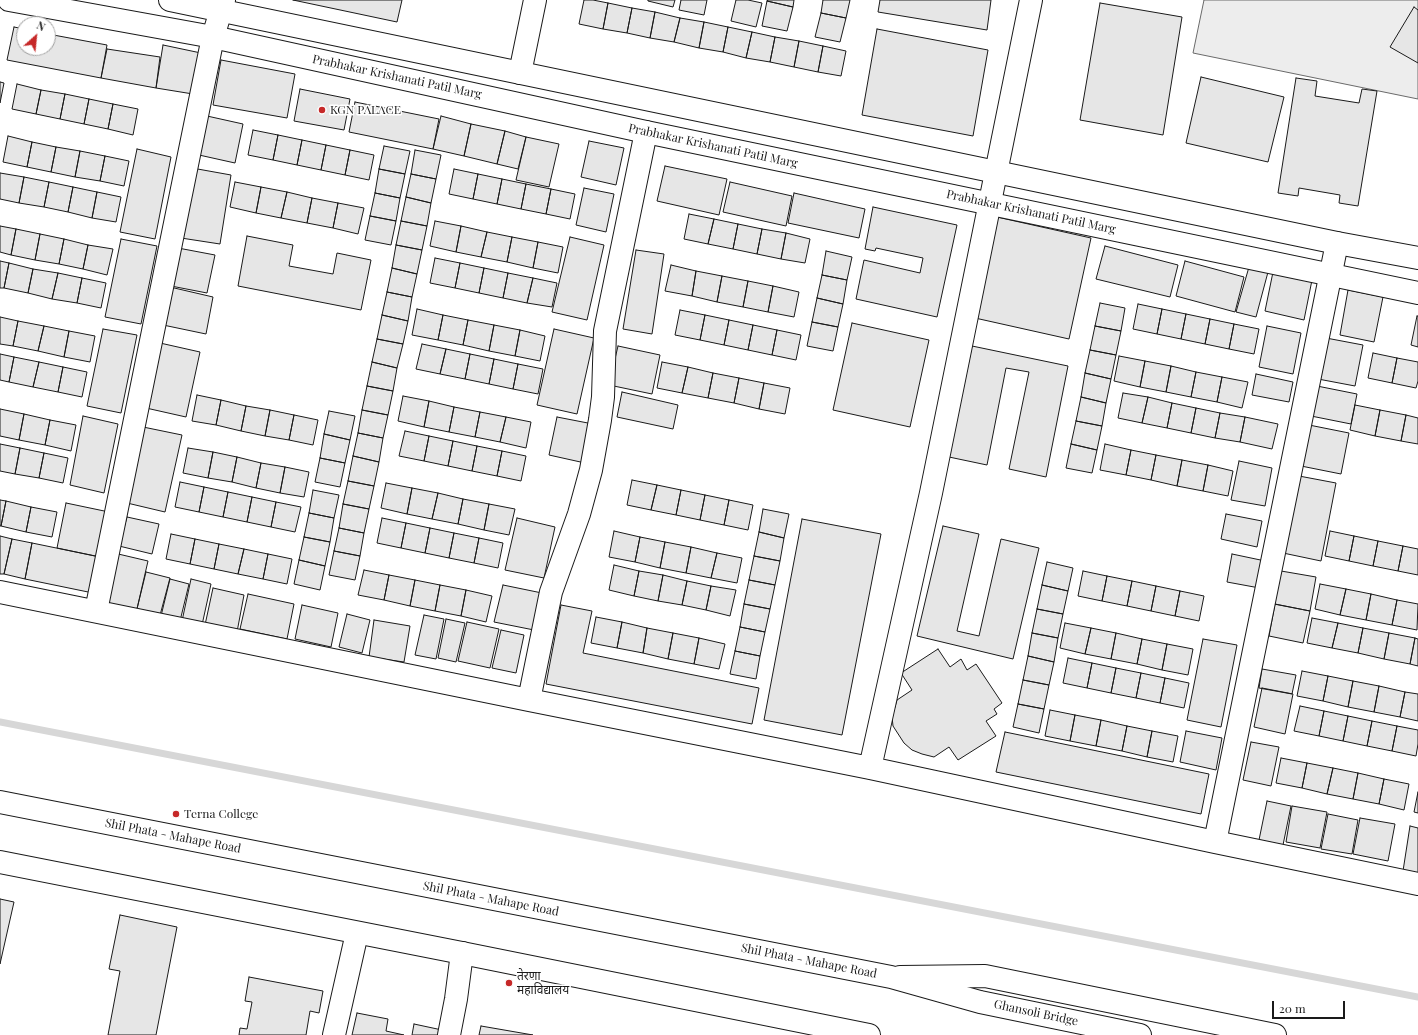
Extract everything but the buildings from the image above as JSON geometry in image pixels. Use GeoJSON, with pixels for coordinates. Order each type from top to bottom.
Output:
{"type":"FeatureCollection","features":[{"type":"Feature","properties":{"kind":"street","name":"Prabhakar Krishanati Patil Marg"},"geometry":{"type":"LineString","coordinates":[[9,0],[213,37],[646,132],[1418,293]]}},
{"type":"Feature","properties":{"kind":"street"},"geometry":{"type":"LineString","coordinates":[[170,0],[222,5],[520,74],[1338,243],[1418,258]]}},
{"type":"Feature","properties":{"kind":"street"},"geometry":{"type":"LineString","coordinates":[[520,74],[535,0]]}},
{"type":"Feature","properties":{"kind":"street"},"geometry":{"type":"LineString","coordinates":[[870,768],[930,493],[1030,0]]}},
{"type":"Feature","properties":{"kind":"street"},"geometry":{"type":"LineString","coordinates":[[96,611],[213,37],[222,5]]}},
{"type":"Feature","properties":{"kind":"street"},"geometry":{"type":"LineString","coordinates":[[529,700],[551,592],[579,514],[591,470],[603,397],[605,331],[646,132]]}},
{"type":"Feature","properties":{"kind":"street"},"geometry":{"type":"LineString","coordinates":[[1215,842],[1338,243]]}},
{"type":"Feature","properties":{"kind":"street"},"geometry":{"type":"LineString","coordinates":[[0,592],[870,768],[1418,884]]}},
{"type":"Feature","properties":{"kind":"street","name":"Shil Phata - Mahape Road"},"geometry":{"type":"LineString","coordinates":[[0,802],[891,977],[980,1002]]}},
{"type":"Feature","properties":{"kind":"street"},"geometry":{"type":"LineString","coordinates":[[0,862],[462,953],[805,1029],[869,1035]]}},
{"type":"Feature","properties":{"kind":"street"},"geometry":{"type":"LineString","coordinates":[[334,1035],[357,933]]}},
{"type":"Feature","properties":{"kind":"street"},"geometry":{"type":"LineString","coordinates":[[449,1035],[456,999],[462,953]]}},
{"type":"Feature","properties":{"kind":"street"},"geometry":{"type":"LineString","coordinates":[[891,977],[985,976],[1275,1035]]}},
{"type":"Feature","properties":{"kind":"street","name":"Ghansoli Bridge"},"geometry":{"type":"LineString","coordinates":[[980,1002],[1140,1035]]}},
{"type":"Feature","properties":{"kind":"shaded area"},"geometry":{"type":"Polygon","coordinates":[[[1204,0],[1418,0],[1418,99],[1193,53],[1204,0]]]}},
{"type":"Feature","properties":{"kind":"waterway"},"geometry":{"type":"LineString","coordinates":[[0,722],[1418,997]]}},
{"type":"Feature","properties":{"kind":"place","name":"KGN PALACE"},"geometry":{"type":"Point","coordinates":[322,110]}},
{"type":"Feature","properties":{"kind":"place","name":"Terna College"},"geometry":{"type":"Point","coordinates":[176,814]}},
{"type":"Feature","properties":{"kind":"place","name":"तेरणा महाविद्यालय"},"geometry":{"type":"Point","coordinates":[509,983]}}]}
